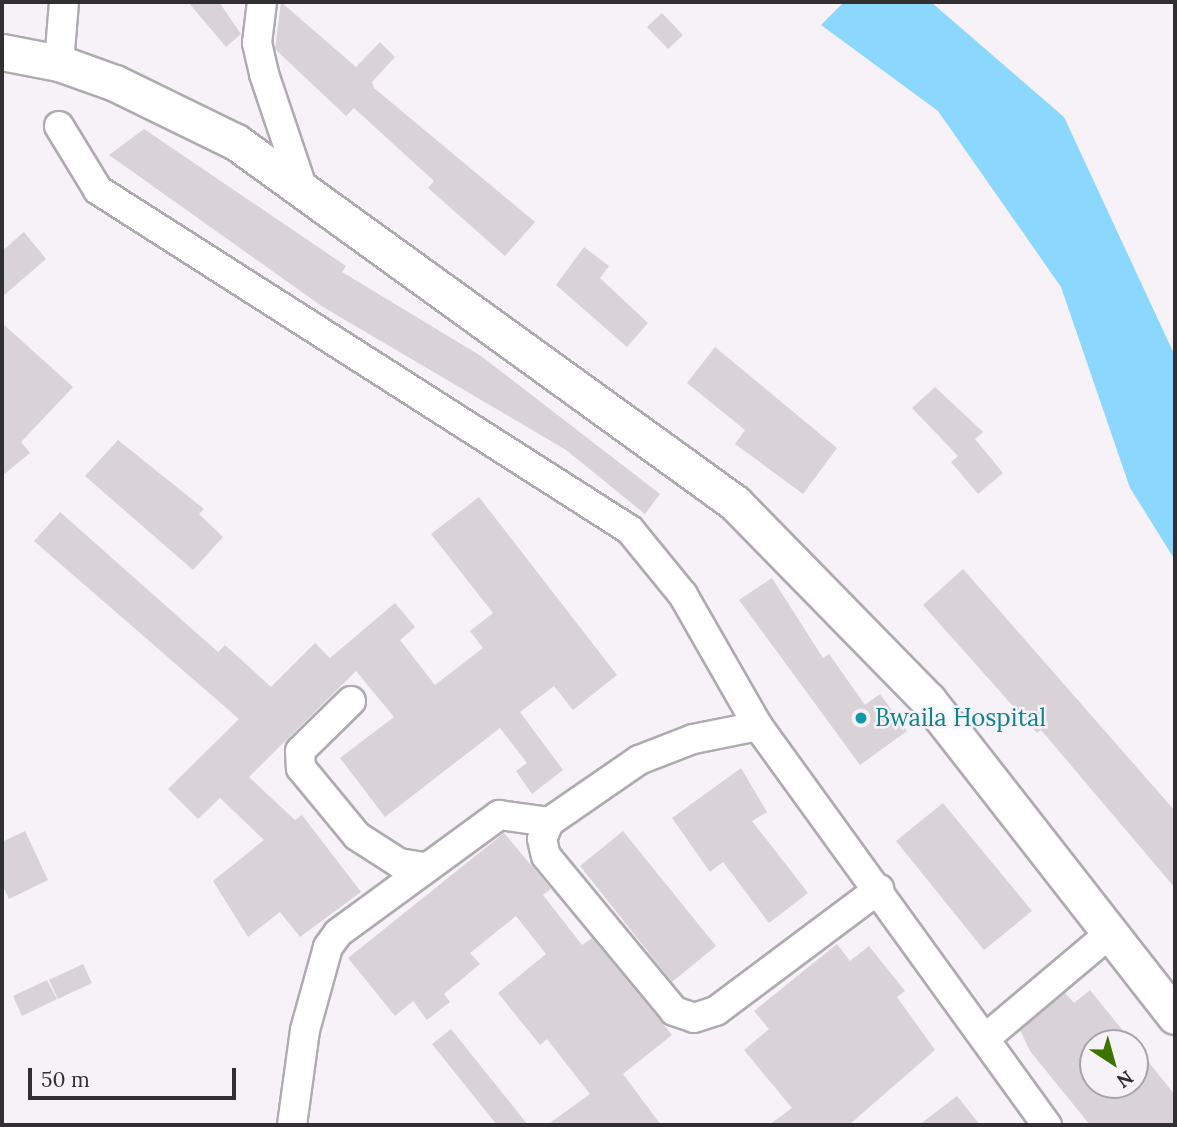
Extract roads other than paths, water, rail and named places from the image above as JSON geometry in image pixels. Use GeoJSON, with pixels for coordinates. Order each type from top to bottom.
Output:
{"type":"FeatureCollection","features":[{"type":"Feature","properties":{"kind":"street"},"geometry":{"type":"LineString","coordinates":[[59,63],[64,2]]}},
{"type":"Feature","properties":{"kind":"street"},"geometry":{"type":"LineString","coordinates":[[262,2],[257,43],[264,74],[302,187]]}},
{"type":"Feature","properties":{"kind":"street"},"geometry":{"type":"LineString","coordinates":[[2,52],[59,63],[179,111],[302,187],[735,503],[928,700],[1175,1016]]}},
{"type":"Feature","properties":{"kind":"street"},"geometry":{"type":"LineString","coordinates":[[60,126],[98,191],[630,530],[683,595],[758,726],[988,1035],[1047,1125]]}},
{"type":"Feature","properties":{"kind":"street"},"geometry":{"type":"LineString","coordinates":[[351,701],[300,751],[301,768],[357,836],[399,863],[423,867]]}},
{"type":"Feature","properties":{"kind":"street"},"geometry":{"type":"LineString","coordinates":[[758,726],[656,752],[549,822],[542,839],[546,856],[674,1011],[694,1018],[716,1011],[878,889]]}},
{"type":"Feature","properties":{"kind":"street"},"geometry":{"type":"LineString","coordinates":[[292,1125],[305,1030],[328,947],[423,867],[499,816],[549,822]]}},
{"type":"Feature","properties":{"kind":"street"},"geometry":{"type":"LineString","coordinates":[[988,1035],[1109,934]]}},
{"type":"Feature","properties":{"kind":"water"},"geometry":{"type":"Polygon","coordinates":[[[844,2],[931,2],[1064,117],[1175,356],[1175,560],[1130,488],[1061,287],[938,111],[821,25],[844,2]]]}},
{"type":"Feature","properties":{"kind":"place","name":"Bwaila Hospital"},"geometry":{"type":"Point","coordinates":[861,718]}}]}
